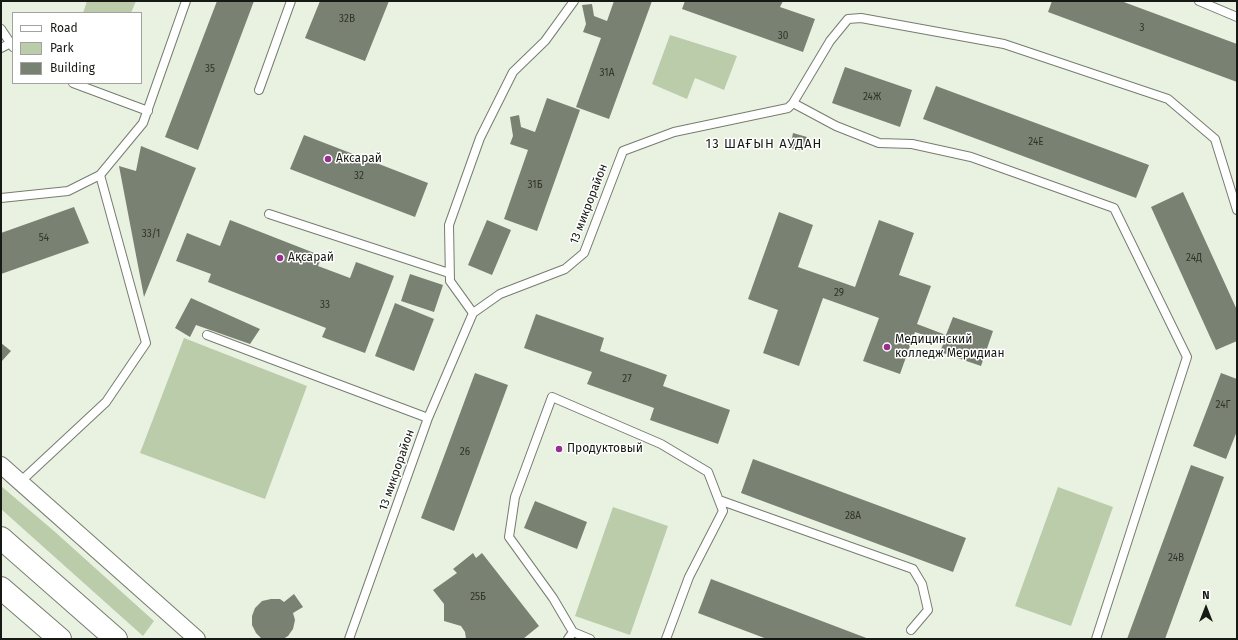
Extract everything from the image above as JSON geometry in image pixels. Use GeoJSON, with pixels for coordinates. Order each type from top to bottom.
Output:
{"type":"FeatureCollection","features":[{"type":"Feature","properties":{"kind":"main road"},"geometry":{"type":"LineString","coordinates":[[1,538],[116,639]]}},
{"type":"Feature","properties":{"kind":"main road"},"geometry":{"type":"LineString","coordinates":[[1,588],[60,639]]}},
{"type":"Feature","properties":{"kind":"street"},"geometry":{"type":"LineString","coordinates":[[1,465],[197,639]]}},
{"type":"Feature","properties":{"kind":"lane"},"geometry":{"type":"LineString","coordinates":[[1,198],[68,191],[100,175],[144,124],[186,1]]}},
{"type":"Feature","properties":{"kind":"lane"},"geometry":{"type":"LineString","coordinates":[[259,90],[291,1]]}},
{"type":"Feature","properties":{"kind":"lane"},"geometry":{"type":"LineString","coordinates":[[473,313],[450,282],[449,225],[480,138],[513,72],[545,41],[574,1]]}},
{"type":"Feature","properties":{"kind":"lane"},"geometry":{"type":"LineString","coordinates":[[1199,1],[1237,16]]}},
{"type":"Feature","properties":{"kind":"lane"},"geometry":{"type":"LineString","coordinates":[[1096,639],[1187,357],[1114,208],[971,157],[912,144],[879,143],[836,126],[793,103],[830,41],[848,19],[862,18],[1004,44],[1168,99],[1215,139],[1237,210]]}},
{"type":"Feature","properties":{"kind":"lane"},"geometry":{"type":"LineString","coordinates":[[1,29],[12,45],[1,48]]}},
{"type":"Feature","properties":{"kind":"lane"},"geometry":{"type":"LineString","coordinates":[[76,84],[148,111]]}},
{"type":"Feature","properties":{"kind":"lane","name":"13 микрорайон"},"geometry":{"type":"LineString","coordinates":[[350,639],[428,418],[473,313],[500,294],[565,269],[584,253],[623,151],[674,132],[788,108],[793,103]]}},
{"type":"Feature","properties":{"kind":"lane"},"geometry":{"type":"LineString","coordinates":[[19,482],[106,402],[146,343],[100,175]]}},
{"type":"Feature","properties":{"kind":"lane"},"geometry":{"type":"LineString","coordinates":[[269,214],[450,273]]}},
{"type":"Feature","properties":{"kind":"lane"},"geometry":{"type":"LineString","coordinates":[[208,335],[428,418]]}},
{"type":"Feature","properties":{"kind":"lane"},"geometry":{"type":"LineString","coordinates":[[590,639],[573,632],[553,598],[509,537],[515,497],[552,397],[661,444],[708,472],[724,511],[689,577],[666,639]]}},
{"type":"Feature","properties":{"kind":"lane"},"geometry":{"type":"LineString","coordinates":[[719,500],[913,569],[922,584],[928,610],[911,630]]}},
{"type":"Feature","properties":{"kind":"lane"},"geometry":{"type":"LineString","coordinates":[[568,639],[573,632]]}},
{"type":"Feature","properties":{"kind":"green space"},"geometry":{"type":"Polygon","coordinates":[[[87,1],[136,1],[131,12],[83,12],[87,1]]]}},
{"type":"Feature","properties":{"kind":"green space"},"geometry":{"type":"Polygon","coordinates":[[[670,35],[737,56],[724,90],[695,78],[687,99],[652,84],[670,35]]]}},
{"type":"Feature","properties":{"kind":"green space"},"geometry":{"type":"Polygon","coordinates":[[[184,338],[307,386],[265,499],[140,453],[184,338]]]}},
{"type":"Feature","properties":{"kind":"green space"},"geometry":{"type":"Polygon","coordinates":[[[1,486],[54,531],[154,621],[143,636],[1,509],[1,486]]]}},
{"type":"Feature","properties":{"kind":"green space"},"geometry":{"type":"Polygon","coordinates":[[[1058,487],[1113,507],[1071,626],[1015,606],[1058,487]]]}},
{"type":"Feature","properties":{"kind":"green space"},"geometry":{"type":"Polygon","coordinates":[[[613,507],[668,526],[630,635],[575,616],[613,507]]]}},
{"type":"Feature","properties":{"kind":"building"},"geometry":{"type":"Polygon","coordinates":[[[217,1],[254,1],[198,150],[165,137],[217,1]]]}},
{"type":"Feature","properties":{"kind":"building"},"geometry":{"type":"Polygon","coordinates":[[[320,1],[389,1],[365,61],[305,38],[320,1]]]}},
{"type":"Feature","properties":{"kind":"building"},"geometry":{"type":"Polygon","coordinates":[[[614,1],[652,1],[609,119],[576,107],[601,38],[583,32],[586,24],[582,5],[592,4],[594,16],[607,21],[614,1]]]}},
{"type":"Feature","properties":{"kind":"building"},"geometry":{"type":"Polygon","coordinates":[[[685,1],[783,1],[780,7],[815,19],[803,52],[682,9],[685,1]]]}},
{"type":"Feature","properties":{"kind":"building"},"geometry":{"type":"Polygon","coordinates":[[[1052,1],[1121,1],[1237,44],[1237,82],[1048,12],[1052,1]]]}},
{"type":"Feature","properties":{"kind":"building"},"geometry":{"type":"Polygon","coordinates":[[[845,67],[912,90],[900,127],[832,103],[845,67]]]}},
{"type":"Feature","properties":{"kind":"building"},"geometry":{"type":"Polygon","coordinates":[[[936,86],[1149,165],[1136,198],[923,119],[936,86]]]}},
{"type":"Feature","properties":{"kind":"building"},"geometry":{"type":"Polygon","coordinates":[[[547,98],[580,110],[537,231],[504,219],[528,150],[510,144],[513,136],[510,117],[519,115],[521,127],[535,132],[547,98]]]}},
{"type":"Feature","properties":{"kind":"building"},"geometry":{"type":"Polygon","coordinates":[[[793,133],[807,137],[803,151],[790,148],[793,133]]]}},
{"type":"Feature","properties":{"kind":"building"},"geometry":{"type":"Polygon","coordinates":[[[304,135],[428,183],[415,217],[290,169],[304,135]]]}},
{"type":"Feature","properties":{"kind":"building"},"geometry":{"type":"Polygon","coordinates":[[[141,146],[196,168],[144,297],[119,166],[136,171],[141,146]]]}},
{"type":"Feature","properties":{"kind":"building"},"geometry":{"type":"Polygon","coordinates":[[[1183,192],[1237,310],[1237,341],[1216,350],[1151,207],[1183,192]]]}},
{"type":"Feature","properties":{"kind":"building"},"geometry":{"type":"Polygon","coordinates":[[[74,207],[89,243],[1,274],[1,233],[74,207]]]}},
{"type":"Feature","properties":{"kind":"building"},"geometry":{"type":"Polygon","coordinates":[[[779,212],[813,225],[798,267],[855,287],[879,220],[914,233],[899,275],[931,286],[917,324],[946,335],[953,317],[993,331],[981,366],[940,352],[944,342],[915,332],[900,374],[863,361],[879,318],[823,298],[799,366],[763,353],[778,310],[748,299],[779,212]]]}},
{"type":"Feature","properties":{"kind":"building"},"geometry":{"type":"Polygon","coordinates":[[[230,220],[322,256],[318,266],[350,278],[356,262],[394,276],[365,353],[322,337],[326,328],[208,282],[211,274],[176,261],[187,233],[220,246],[230,220]]]}},
{"type":"Feature","properties":{"kind":"building"},"geometry":{"type":"Polygon","coordinates":[[[487,220],[511,230],[492,275],[468,265],[487,220]]]}},
{"type":"Feature","properties":{"kind":"building"},"geometry":{"type":"Polygon","coordinates":[[[410,274],[443,285],[434,312],[401,301],[410,274]]]}},
{"type":"Feature","properties":{"kind":"building"},"geometry":{"type":"Polygon","coordinates":[[[191,298],[260,329],[250,344],[196,325],[190,337],[175,328],[191,298]]]}},
{"type":"Feature","properties":{"kind":"building"},"geometry":{"type":"Polygon","coordinates":[[[395,303],[434,319],[414,371],[375,356],[395,303]]]}},
{"type":"Feature","properties":{"kind":"building"},"geometry":{"type":"Polygon","coordinates":[[[536,314],[604,338],[600,351],[667,375],[663,386],[730,410],[718,444],[650,420],[654,408],[587,384],[592,372],[524,348],[536,314]]]}},
{"type":"Feature","properties":{"kind":"building"},"geometry":{"type":"Polygon","coordinates":[[[1,343],[11,351],[1,362],[1,343]]]}},
{"type":"Feature","properties":{"kind":"building"},"geometry":{"type":"Polygon","coordinates":[[[475,373],[508,385],[454,531],[421,518],[475,373]]]}},
{"type":"Feature","properties":{"kind":"building"},"geometry":{"type":"Polygon","coordinates":[[[1221,373],[1237,379],[1237,431],[1226,459],[1193,446],[1221,373]]]}},
{"type":"Feature","properties":{"kind":"building"},"geometry":{"type":"Polygon","coordinates":[[[753,459],[966,538],[953,572],[741,493],[753,459]]]}},
{"type":"Feature","properties":{"kind":"building"},"geometry":{"type":"Polygon","coordinates":[[[1191,465],[1224,477],[1165,639],[1127,639],[1191,465]]]}},
{"type":"Feature","properties":{"kind":"building"},"geometry":{"type":"Polygon","coordinates":[[[535,501],[587,522],[577,549],[524,528],[535,501]]]}},
{"type":"Feature","properties":{"kind":"building"},"geometry":{"type":"Polygon","coordinates":[[[473,553],[476,558],[482,553],[539,626],[523,639],[466,639],[465,632],[461,626],[444,621],[444,604],[433,590],[457,573],[453,569],[473,553]]]}},
{"type":"Feature","properties":{"kind":"building"},"geometry":{"type":"Polygon","coordinates":[[[711,579],[869,639],[767,639],[698,613],[711,579]]]}},
{"type":"Feature","properties":{"kind":"building"},"geometry":{"type":"Polygon","coordinates":[[[294,594],[303,607],[293,613],[295,620],[293,629],[288,636],[283,639],[262,639],[256,633],[252,625],[252,616],[255,608],[262,601],[280,599],[284,602],[294,594]]]}},
{"type":"Feature","properties":{"kind":"place","name":"Аксарай"},"geometry":{"type":"Point","coordinates":[328,159]}},
{"type":"Feature","properties":{"kind":"place","name":"Ақсарай"},"geometry":{"type":"Point","coordinates":[280,258]}},
{"type":"Feature","properties":{"kind":"place","name":"Медицинский колледж Меридиан"},"geometry":{"type":"Point","coordinates":[887,347]}},
{"type":"Feature","properties":{"kind":"place","name":"Продуктовый"},"geometry":{"type":"Point","coordinates":[559,449]}},
{"type":"Feature","properties":{"kind":"district","name":"13 ШАҒЫН АУДАН"},"geometry":{"type":"Point","coordinates":[764,144]}}]}
